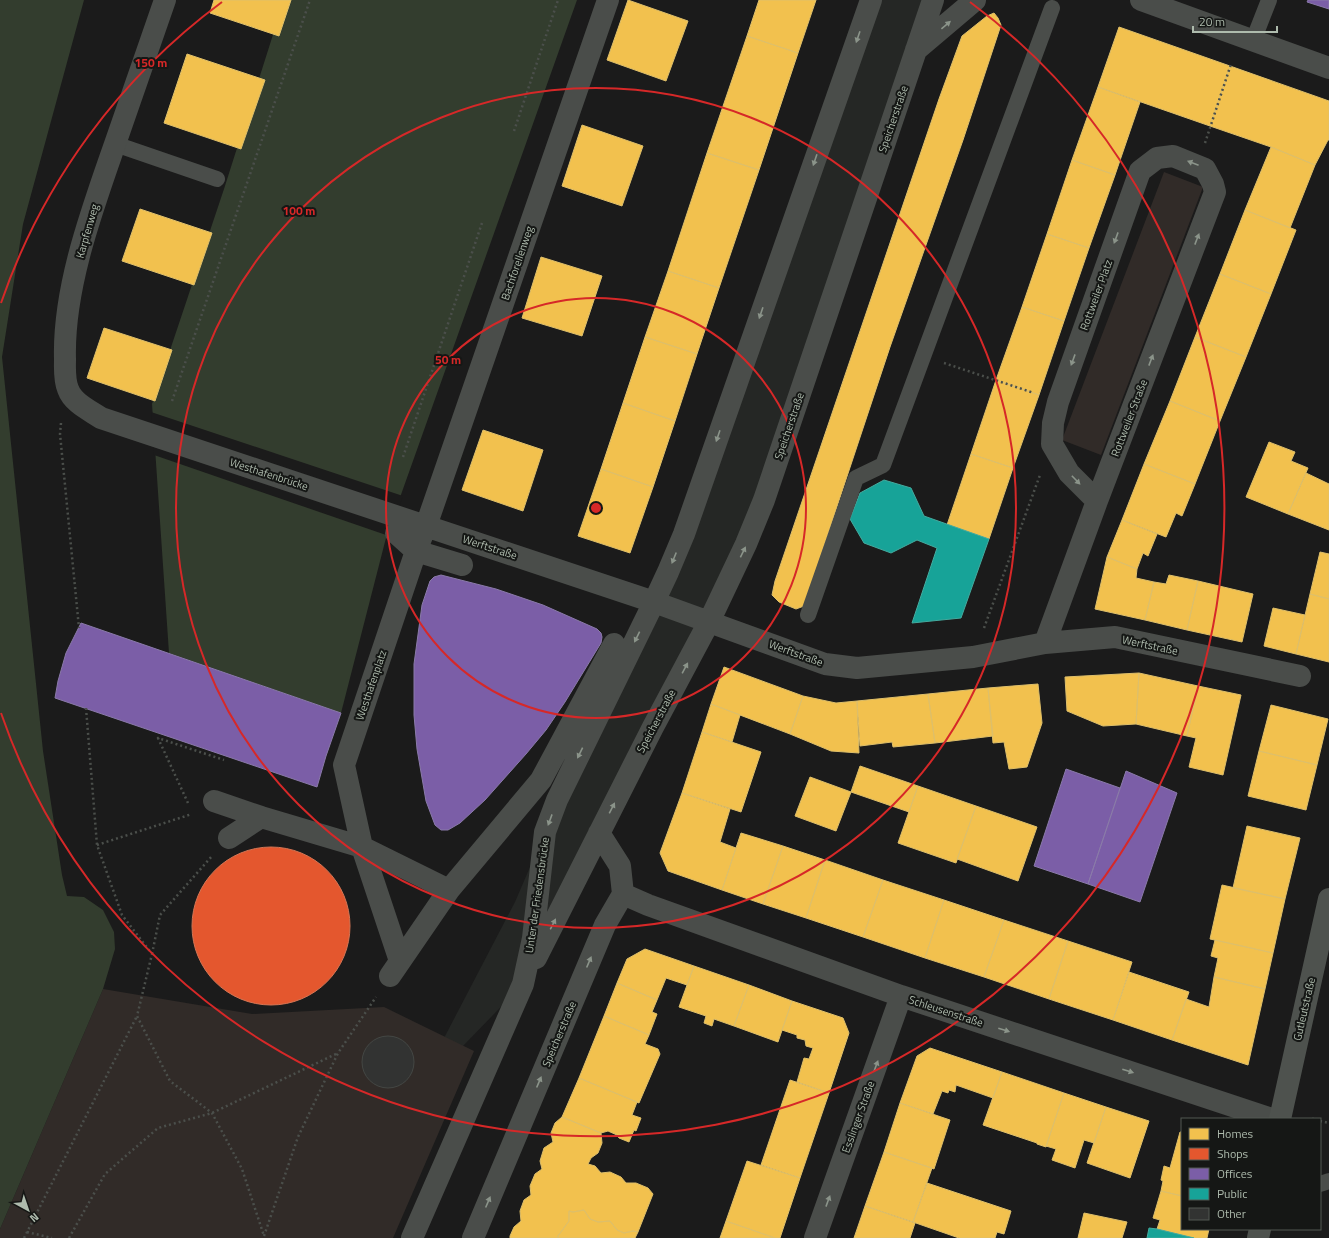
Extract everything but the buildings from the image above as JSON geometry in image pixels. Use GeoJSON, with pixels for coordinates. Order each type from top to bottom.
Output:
{"type":"FeatureCollection","features":[{"type":"Feature","properties":{"kind":"main road","name":"Gutleutstraße"},"geometry":{"type":"LineString","coordinates":[[1280,1118],[1329,899]]}},
{"type":"Feature","properties":{"kind":"street","name":"Karpfenweg"},"geometry":{"type":"LineString","coordinates":[[137,430],[101,418],[80,404],[68,390],[66,382],[64,338],[73,286],[85,236],[101,184],[165,0]]}},
{"type":"Feature","properties":{"kind":"street","name":"Bachforellenweg"},"geometry":{"type":"LineString","coordinates":[[426,526],[608,0]]}},
{"type":"Feature","properties":{"kind":"street"},"geometry":{"type":"LineString","coordinates":[[654,602],[684,534],[871,0]]}},
{"type":"Feature","properties":{"kind":"street","name":"Speicherstraße"},"geometry":{"type":"LineString","coordinates":[[523,984],[653,727],[709,622],[746,544],[764,500],[933,0]]}},
{"type":"Feature","properties":{"kind":"street"},"geometry":{"type":"LineString","coordinates":[[916,50],[975,0]]}},
{"type":"Feature","properties":{"kind":"street"},"geometry":{"type":"LineString","coordinates":[[1141,0],[1329,68]]}},
{"type":"Feature","properties":{"kind":"street","name":"Rottweiler Platz"},"geometry":{"type":"LineString","coordinates":[[1097,501],[1069,473],[1052,444],[1053,423],[1058,402],[1140,171],[1157,158],[1173,156],[1205,169],[1213,184],[1215,192]]}},
{"type":"Feature","properties":{"kind":"street","name":"Rottweiler Straße"},"geometry":{"type":"LineString","coordinates":[[1045,643],[1097,501],[1215,192]]}},
{"type":"Feature","properties":{"kind":"street","name":"Westhafenbrücke"},"geometry":{"type":"LineString","coordinates":[[137,430],[398,525]]}},
{"type":"Feature","properties":{"kind":"street","name":"Werftstraße"},"geometry":{"type":"LineString","coordinates":[[398,525],[426,526],[654,602],[825,664],[857,668],[973,658],[1045,643],[1115,637],[1300,676]]}},
{"type":"Feature","properties":{"kind":"street"},"geometry":{"type":"LineString","coordinates":[[398,525],[416,551],[462,565]]}},
{"type":"Feature","properties":{"kind":"street","name":"Westhafenplatz"},"geometry":{"type":"LineString","coordinates":[[395,968],[362,847],[344,765],[416,551],[426,526]]}},
{"type":"Feature","properties":{"kind":"street","name":"Unter der Friedensbrücke"},"geometry":{"type":"LineString","coordinates":[[412,1238],[523,984],[533,938],[545,832],[557,800],[654,602]]}},
{"type":"Feature","properties":{"kind":"street"},"geometry":{"type":"LineString","coordinates":[[395,968],[449,890],[541,780],[614,644]]}},
{"type":"Feature","properties":{"kind":"street"},"geometry":{"type":"LineString","coordinates":[[206,807],[261,817],[362,847],[449,890]]}},
{"type":"Feature","properties":{"kind":"street"},"geometry":{"type":"LineString","coordinates":[[229,838],[261,817]]}},
{"type":"Feature","properties":{"kind":"street"},"geometry":{"type":"LineString","coordinates":[[599,833],[620,866],[624,894]]}},
{"type":"Feature","properties":{"kind":"street","name":"Speicherstraße"},"geometry":{"type":"LineString","coordinates":[[473,1238],[605,926],[624,894]]}},
{"type":"Feature","properties":{"kind":"street","name":"Schleusenstraße"},"geometry":{"type":"LineString","coordinates":[[624,894],[648,905],[901,996],[1269,1118]]}},
{"type":"Feature","properties":{"kind":"street","name":"Esslinger Straße"},"geometry":{"type":"LineString","coordinates":[[815,1238],[901,996]]}},
{"type":"Feature","properties":{"kind":"lane"},"geometry":{"type":"LineString","coordinates":[[1253,41],[1269,0]]}},
{"type":"Feature","properties":{"kind":"lane"},"geometry":{"type":"LineString","coordinates":[[808,615],[856,478],[883,466],[922,356],[1052,8]]}},
{"type":"Feature","properties":{"kind":"lane"},"geometry":{"type":"LineString","coordinates":[[115,144],[217,179]]}},
{"type":"Feature","properties":{"kind":"path"},"geometry":{"type":"LineString","coordinates":[[172,401],[310,0]]}},
{"type":"Feature","properties":{"kind":"path"},"geometry":{"type":"LineString","coordinates":[[514,131],[558,0]]}},
{"type":"Feature","properties":{"kind":"path"},"geometry":{"type":"LineString","coordinates":[[1204,145],[1231,64]]}},
{"type":"Feature","properties":{"kind":"path"},"geometry":{"type":"LineString","coordinates":[[402,457],[482,223]]}},
{"type":"Feature","properties":{"kind":"path"},"geometry":{"type":"LineString","coordinates":[[922,356],[1039,395]]}},
{"type":"Feature","properties":{"kind":"path"},"geometry":{"type":"LineString","coordinates":[[62,420],[60,434],[79,628]]}},
{"type":"Feature","properties":{"kind":"path"},"geometry":{"type":"LineString","coordinates":[[983,630],[1040,475]]}},
{"type":"Feature","properties":{"kind":"path"},"geometry":{"type":"LineString","coordinates":[[86,708],[97,845],[122,915],[152,954]]}},
{"type":"Feature","properties":{"kind":"path"},"geometry":{"type":"LineString","coordinates":[[192,814],[158,738],[224,760]]}},
{"type":"Feature","properties":{"kind":"path"},"geometry":{"type":"LineString","coordinates":[[97,845],[192,814],[206,807]]}},
{"type":"Feature","properties":{"kind":"path"},"geometry":{"type":"LineString","coordinates":[[24,1238],[137,1016],[160,915],[212,856]]}},
{"type":"Feature","properties":{"kind":"path"},"geometry":{"type":"LineString","coordinates":[[264,1237],[298,1138],[338,1053],[395,968]]}},
{"type":"Feature","properties":{"kind":"path"},"geometry":{"type":"LineString","coordinates":[[137,1016],[170,1081],[212,1113],[242,1169],[264,1237]]}},
{"type":"Feature","properties":{"kind":"path"},"geometry":{"type":"LineString","coordinates":[[69,1238],[106,1174],[158,1128],[212,1113],[338,1053]]}},
{"type":"Feature","properties":{"kind":"path"},"geometry":{"type":"LineString","coordinates":[[27,1232],[52,1238]]}},
{"type":"Feature","properties":{"kind":"shaded area"},"geometry":{"type":"Polygon","coordinates":[[[0,0],[84,0],[23,224],[2,357],[43,751],[62,875],[67,896],[84,897],[103,910],[114,932],[115,949],[103,989],[0,1229],[0,0]]]}},
{"type":"Feature","properties":{"kind":"shaded area"},"geometry":{"type":"Polygon","coordinates":[[[284,0],[577,0],[387,534],[341,713],[169,653],[152,404],[224,189],[284,0]]]}},
{"type":"Feature","properties":{"kind":"shaded area"},"geometry":{"type":"Polygon","coordinates":[[[871,0],[933,0],[764,500],[523,984],[463,1046],[341,1238],[515,902],[545,832],[654,602],[871,0]]]}},
{"type":"Feature","properties":{"kind":"shaded area"},"geometry":{"type":"Polygon","coordinates":[[[1164,172],[1203,187],[1101,455],[1062,440],[1164,172]]]}},
{"type":"Feature","properties":{"kind":"shaded area"},"geometry":{"type":"Polygon","coordinates":[[[103,989],[252,1014],[384,1007],[474,1051],[393,1238],[0,1238],[0,1229],[103,989]]]}},
{"type":"Feature","properties":{"kind":"pier"},"geometry":{"type":"Polygon","coordinates":[[[151,412],[403,496],[389,536],[154,455],[151,412]]]}}]}
